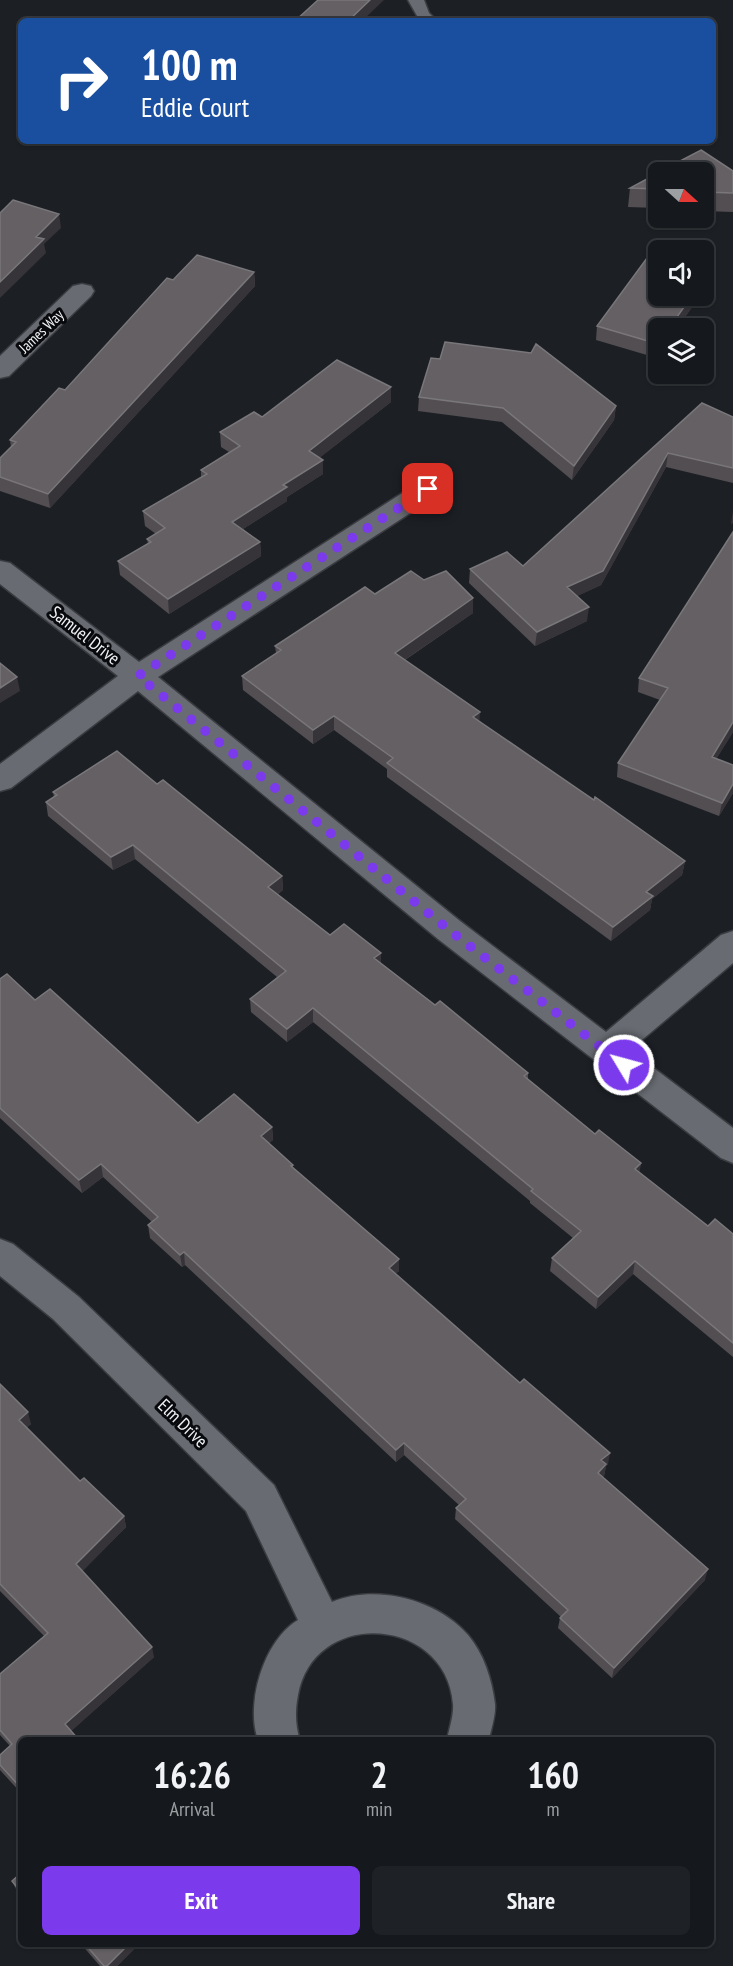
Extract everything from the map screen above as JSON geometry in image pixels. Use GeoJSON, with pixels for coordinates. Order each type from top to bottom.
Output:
{"type":"FeatureCollection","features":[{"type":"Feature","properties":{"kind":"street","name":"James Way"},"geometry":{"type":"LineString","coordinates":[[0,370],[82,291]]}},
{"type":"Feature","properties":{"kind":"street"},"geometry":{"type":"LineString","coordinates":[[0,780],[138,676],[428,489]]}},
{"type":"Feature","properties":{"kind":"street","name":"Samuel Drive"},"geometry":{"type":"LineString","coordinates":[[0,570],[138,676],[449,930],[733,1148]]}},
{"type":"Feature","properties":{"kind":"street"},"geometry":{"type":"LineString","coordinates":[[606,1052],[733,944]]}},
{"type":"Feature","properties":{"kind":"street","name":"Elm Drive"},"geometry":{"type":"LineString","coordinates":[[0,1255],[66,1308],[260,1498],[322,1625]]}},
{"type":"Feature","properties":{"kind":"street"},"geometry":{"type":"LineString","coordinates":[[279,1737],[274,1703],[282,1673],[298,1645],[322,1625],[352,1613],[385,1612],[417,1620],[444,1639],[464,1666],[474,1697],[472,1731],[469,1737]]}},
{"type":"Feature","properties":{"kind":"lane"},"geometry":{"type":"LineString","coordinates":[[416,0],[426,18]]}},
{"type":"Feature","properties":{"kind":"building"},"geometry":{"type":"Polygon","coordinates":[[[318,0],[370,0],[351,18],[298,18],[318,0]]]}},
{"type":"Feature","properties":{"kind":"building"},"geometry":{"type":"Polygon","coordinates":[[[701,150],[733,171],[733,193],[714,192],[714,162],[678,162],[701,150]]]}},
{"type":"Feature","properties":{"kind":"building"},"geometry":{"type":"Polygon","coordinates":[[[648,178],[648,189],[630,188],[648,178]]]}},
{"type":"Feature","properties":{"kind":"building"},"geometry":{"type":"Polygon","coordinates":[[[13,200],[59,214],[36,237],[44,239],[0,282],[0,213],[13,200]]]}},
{"type":"Feature","properties":{"kind":"building"},"geometry":{"type":"Polygon","coordinates":[[[197,255],[254,272],[48,494],[0,477],[0,458],[16,442],[10,440],[59,388],[65,390],[167,278],[173,280],[197,255]]]}},
{"type":"Feature","properties":{"kind":"building"},"geometry":{"type":"Polygon","coordinates":[[[648,257],[648,306],[685,306],[676,318],[648,318],[648,341],[597,326],[648,257]]]}},
{"type":"Feature","properties":{"kind":"building"},"geometry":{"type":"Polygon","coordinates":[[[445,342],[531,353],[536,344],[616,406],[574,466],[503,408],[419,397],[431,358],[440,359],[445,342]]]}},
{"type":"Feature","properties":{"kind":"building"},"geometry":{"type":"Polygon","coordinates":[[[337,360],[391,387],[309,451],[323,460],[283,485],[287,487],[232,522],[260,542],[168,599],[118,561],[151,542],[147,539],[165,528],[143,511],[207,474],[201,470],[240,446],[220,432],[254,412],[262,417],[337,360]]]}},
{"type":"Feature","properties":{"kind":"building"},"geometry":{"type":"Polygon","coordinates":[[[702,403],[733,417],[733,468],[668,453],[603,571],[567,587],[589,607],[537,632],[470,569],[507,552],[523,566],[702,403]]]}},
{"type":"Feature","properties":{"kind":"building"},"geometry":{"type":"Polygon","coordinates":[[[733,532],[733,722],[712,757],[733,765],[733,784],[722,803],[618,763],[668,688],[639,678],[733,532]]]}},
{"type":"Feature","properties":{"kind":"building"},"geometry":{"type":"Polygon","coordinates":[[[411,571],[424,580],[446,571],[473,598],[395,653],[480,712],[473,717],[594,800],[595,797],[685,861],[646,892],[653,896],[613,927],[387,763],[393,758],[334,716],[313,730],[242,676],[281,650],[275,646],[365,587],[375,594],[411,571]]]}},
{"type":"Feature","properties":{"kind":"building"},"geometry":{"type":"Polygon","coordinates":[[[0,663],[17,677],[0,688],[0,663]]]}},
{"type":"Feature","properties":{"kind":"building"},"geometry":{"type":"Polygon","coordinates":[[[117,751],[157,784],[163,780],[282,876],[268,887],[330,935],[344,924],[381,953],[374,958],[435,1005],[440,1001],[528,1073],[524,1076],[595,1134],[599,1130],[641,1163],[635,1169],[708,1226],[715,1219],[733,1234],[733,1343],[635,1261],[598,1297],[552,1258],[581,1231],[313,1008],[287,1029],[250,999],[286,971],[133,845],[111,857],[46,802],[57,795],[53,792],[117,751]]]}},
{"type":"Feature","properties":{"kind":"building"},"geometry":{"type":"Polygon","coordinates":[[[7,974],[35,1000],[50,989],[198,1123],[234,1094],[272,1127],[261,1136],[293,1165],[291,1166],[399,1259],[389,1268],[520,1383],[524,1379],[610,1453],[601,1460],[606,1464],[598,1473],[708,1569],[614,1668],[560,1618],[568,1610],[456,1508],[466,1499],[404,1443],[396,1450],[184,1252],[180,1255],[148,1225],[158,1217],[101,1164],[79,1180],[0,1108],[0,979],[7,974]]]}},
{"type":"Feature","properties":{"kind":"building"},"geometry":{"type":"Polygon","coordinates":[[[0,1384],[28,1412],[19,1420],[80,1481],[84,1478],[124,1516],[76,1564],[152,1647],[65,1724],[76,1737],[18,1737],[18,1785],[0,1765],[0,1755],[12,1744],[0,1730],[0,1674],[48,1633],[0,1584],[0,1384]]]}},
{"type":"Feature","properties":{"kind":"building"},"geometry":{"type":"Polygon","coordinates":[[[18,1876],[18,1888],[12,1881],[18,1876]]]}},
{"type":"Feature","properties":{"kind":"building"},"geometry":{"type":"Polygon","coordinates":[[[88,1947],[126,1947],[107,1966],[104,1966],[88,1947]]]}},
{"type":"Feature","properties":{"kind":"route"},"geometry":{"type":"LineString","coordinates":[[428,489],[138,676],[449,930],[624,1065]]}}]}
